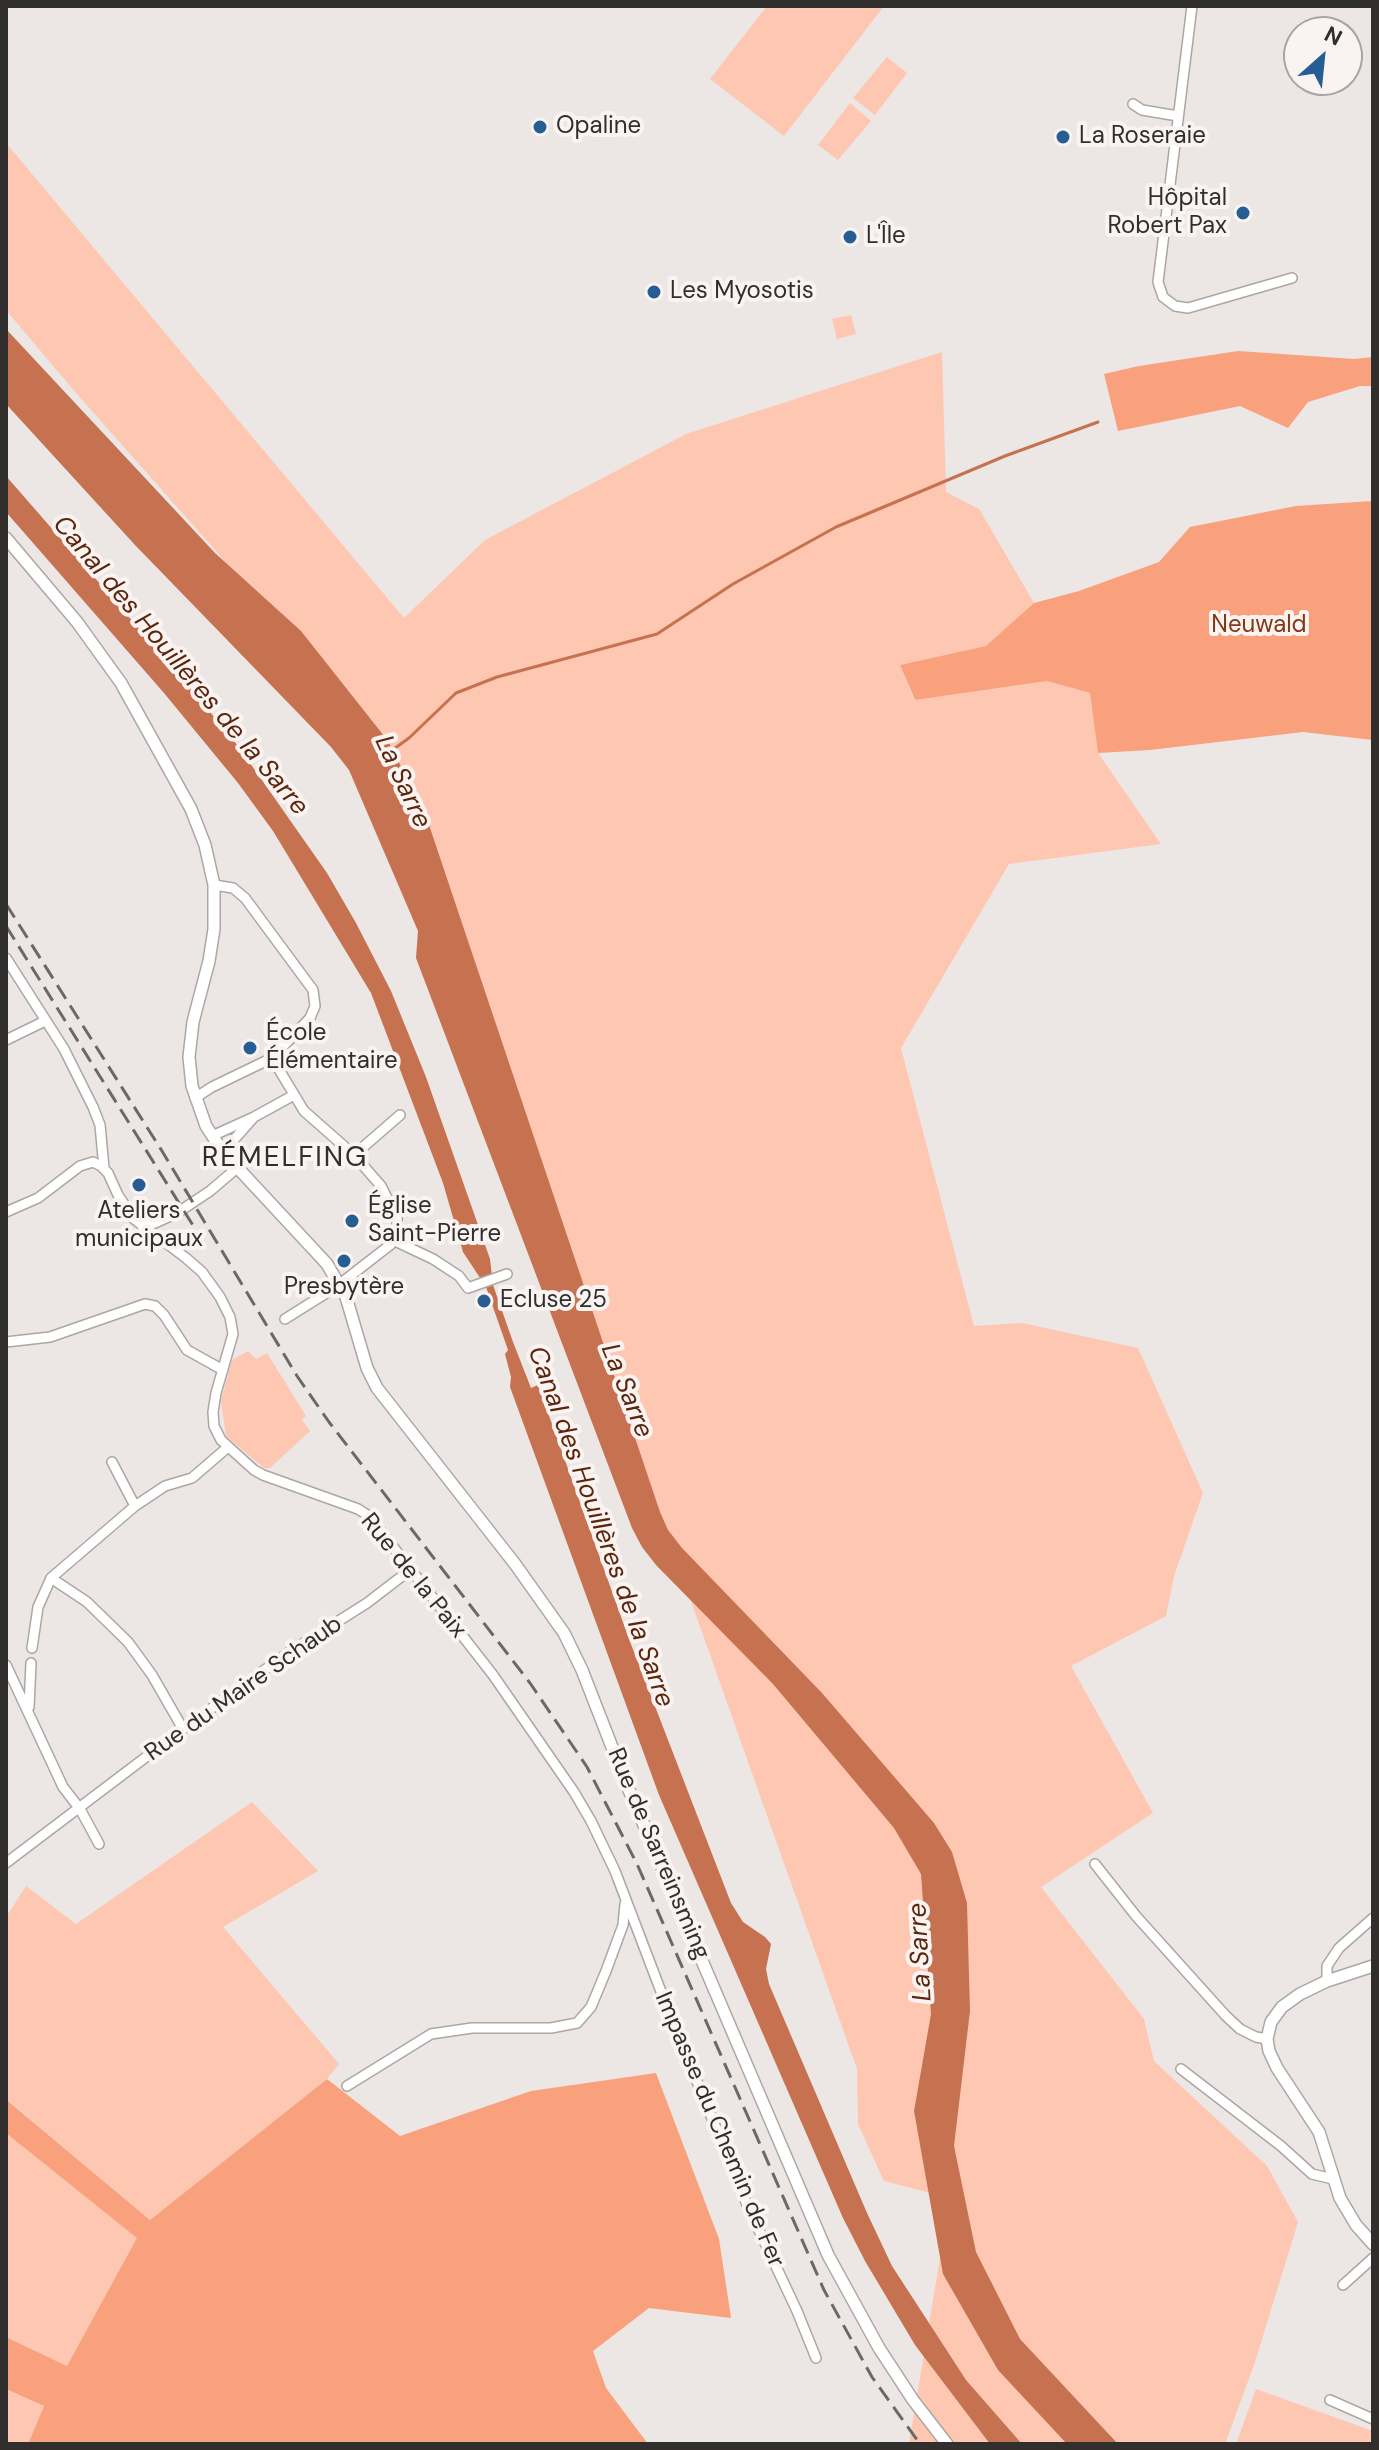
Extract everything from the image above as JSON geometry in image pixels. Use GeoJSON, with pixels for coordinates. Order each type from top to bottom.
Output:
{"type":"FeatureCollection","features":[{"type":"Feature","properties":{"kind":"street"},"geometry":{"type":"LineString","coordinates":[[1192,6],[1158,282],[1163,297],[1175,306],[1188,308],[1292,278]]}},
{"type":"Feature","properties":{"kind":"street"},"geometry":{"type":"LineString","coordinates":[[1133,104],[1142,110],[1178,116]]}},
{"type":"Feature","properties":{"kind":"street","name":"Rue de Sarreinsming"},"geometry":{"type":"LineString","coordinates":[[6,538],[77,622],[121,683],[191,809],[205,845],[214,885],[215,913],[212,944],[190,1036],[189,1070],[195,1098],[212,1136],[237,1168],[321,1256],[349,1304],[367,1368],[377,1388],[537,1592],[573,1651],[626,1783],[828,2255],[879,2348],[947,2444]]}},
{"type":"Feature","properties":{"kind":"street"},"geometry":{"type":"LineString","coordinates":[[195,1098],[272,1058],[310,1018],[315,1006],[313,990],[242,894],[233,888],[214,885]]}},
{"type":"Feature","properties":{"kind":"street"},"geometry":{"type":"LineString","coordinates":[[6,958],[64,1049],[93,1107],[101,1135],[104,1168]]}},
{"type":"Feature","properties":{"kind":"street"},"geometry":{"type":"LineString","coordinates":[[6,1040],[45,1021]]}},
{"type":"Feature","properties":{"kind":"street"},"geometry":{"type":"LineString","coordinates":[[272,1058],[304,1111],[354,1155],[381,1186],[397,1218],[395,1241],[340,1284],[285,1319]]}},
{"type":"Feature","properties":{"kind":"street"},"geometry":{"type":"LineString","coordinates":[[212,1136],[294,1095]]}},
{"type":"Feature","properties":{"kind":"street"},"geometry":{"type":"LineString","coordinates":[[354,1155],[400,1115]]}},
{"type":"Feature","properties":{"kind":"street"},"geometry":{"type":"LineString","coordinates":[[223,1152],[254,1117]]}},
{"type":"Feature","properties":{"kind":"street"},"geometry":{"type":"LineString","coordinates":[[93,1162],[101,1135]]}},
{"type":"Feature","properties":{"kind":"street"},"geometry":{"type":"LineString","coordinates":[[6,1212],[38,1198],[80,1166],[93,1162],[104,1168]]}},
{"type":"Feature","properties":{"kind":"street","name":"Rue de la Paix"},"geometry":{"type":"LineString","coordinates":[[104,1168],[124,1206],[142,1226],[202,1272],[230,1317],[233,1334],[214,1404],[216,1432],[228,1447],[263,1475],[364,1511],[387,1537],[493,1675],[574,1792],[601,1841],[625,1901]]}},
{"type":"Feature","properties":{"kind":"street"},"geometry":{"type":"LineString","coordinates":[[142,1226],[170,1217],[210,1191],[237,1168]]}},
{"type":"Feature","properties":{"kind":"street"},"geometry":{"type":"LineString","coordinates":[[157,1237],[170,1217]]}},
{"type":"Feature","properties":{"kind":"street"},"geometry":{"type":"LineString","coordinates":[[395,1241],[433,1259],[472,1286],[504,1275]]}},
{"type":"Feature","properties":{"kind":"street"},"geometry":{"type":"LineString","coordinates":[[6,1342],[50,1337],[145,1304],[155,1306],[164,1315],[187,1350],[223,1370]]}},
{"type":"Feature","properties":{"kind":"street"},"geometry":{"type":"LineString","coordinates":[[32,1648],[38,1607],[51,1578],[135,1506],[165,1486],[192,1478],[228,1447]]}},
{"type":"Feature","properties":{"kind":"street"},"geometry":{"type":"LineString","coordinates":[[112,1462],[135,1506]]}},
{"type":"Feature","properties":{"kind":"street","name":"Rue du Maire Schaub"},"geometry":{"type":"LineString","coordinates":[[6,1863],[183,1729],[410,1570]]}},
{"type":"Feature","properties":{"kind":"street"},"geometry":{"type":"LineString","coordinates":[[51,1578],[87,1602],[128,1642],[152,1675],[183,1729]]}},
{"type":"Feature","properties":{"kind":"street"},"geometry":{"type":"LineString","coordinates":[[29,1710],[31,1663]]}},
{"type":"Feature","properties":{"kind":"street"},"geometry":{"type":"LineString","coordinates":[[6,1665],[63,1787],[80,1809],[99,1844]]}},
{"type":"Feature","properties":{"kind":"street"},"geometry":{"type":"LineString","coordinates":[[1095,1864],[1136,1916],[1226,2016],[1240,2029],[1267,2039]]}},
{"type":"Feature","properties":{"kind":"street"},"geometry":{"type":"LineString","coordinates":[[347,2086],[431,2034],[472,2028],[551,2028],[577,2023],[591,2007],[606,1971],[623,1925],[625,1901]]}},
{"type":"Feature","properties":{"kind":"street","name":"Impasse du Chemin de Fer"},"geometry":{"type":"LineString","coordinates":[[625,1901],[748,2207],[816,2358]]}},
{"type":"Feature","properties":{"kind":"street"},"geometry":{"type":"LineString","coordinates":[[1327,1981],[1327,1966],[1339,1948],[1373,1918]]}},
{"type":"Feature","properties":{"kind":"street"},"geometry":{"type":"LineString","coordinates":[[1373,1966],[1327,1981],[1300,1994],[1282,2007],[1271,2022],[1267,2039],[1277,2068],[1319,2132],[1340,2198],[1356,2225],[1373,2244]]}},
{"type":"Feature","properties":{"kind":"street"},"geometry":{"type":"LineString","coordinates":[[1181,2069],[1281,2146],[1312,2174],[1333,2179]]}},
{"type":"Feature","properties":{"kind":"street"},"geometry":{"type":"LineString","coordinates":[[1343,2285],[1373,2258]]}},
{"type":"Feature","properties":{"kind":"street"},"geometry":{"type":"LineString","coordinates":[[1330,2400],[1373,2419]]}},
{"type":"Feature","properties":{"kind":"shaded area"},"geometry":{"type":"Polygon","coordinates":[[[767,6],[884,6],[784,136],[710,79],[767,6]]]}},
{"type":"Feature","properties":{"kind":"shaded area"},"geometry":{"type":"Polygon","coordinates":[[[887,57],[907,73],[875,115],[853,98],[887,57]]]}},
{"type":"Feature","properties":{"kind":"shaded area"},"geometry":{"type":"Polygon","coordinates":[[[850,103],[871,121],[838,160],[818,145],[850,103]]]}},
{"type":"Feature","properties":{"kind":"shaded area"},"geometry":{"type":"Polygon","coordinates":[[[6,143],[404,618],[485,540],[686,434],[942,352],[946,492],[979,509],[1034,603],[987,646],[900,665],[914,700],[1047,681],[1090,693],[1098,753],[1161,844],[1009,864],[901,1048],[974,1326],[1022,1323],[1138,1348],[1203,1493],[1174,1576],[1166,1616],[1071,1666],[1153,1813],[1041,1887],[1144,2019],[1154,2061],[1267,2166],[1298,2222],[1254,2365],[1225,2444],[909,2444],[950,2198],[884,2181],[858,2124],[857,2069],[626,1418],[419,811],[217,552],[6,310],[6,143]]]}},
{"type":"Feature","properties":{"kind":"shaded area"},"geometry":{"type":"Polygon","coordinates":[[[851,315],[856,334],[837,339],[832,319],[851,315]]]}},
{"type":"Feature","properties":{"kind":"shaded area"},"geometry":{"type":"Polygon","coordinates":[[[248,1351],[256,1359],[267,1353],[306,1416],[302,1420],[310,1431],[270,1468],[264,1468],[226,1436],[221,1401],[232,1360],[248,1351]]]}},
{"type":"Feature","properties":{"kind":"shaded area"},"geometry":{"type":"Polygon","coordinates":[[[252,1802],[318,1871],[223,1927],[339,2064],[327,2079],[150,2220],[9,2101],[6,2105],[6,1917],[26,1886],[76,1924],[252,1802]]]}},
{"type":"Feature","properties":{"kind":"shaded area"},"geometry":{"type":"Polygon","coordinates":[[[6,2133],[138,2238],[67,2366],[6,2337],[6,2133]]]}},
{"type":"Feature","properties":{"kind":"shaded area"},"geometry":{"type":"Polygon","coordinates":[[[6,2389],[44,2406],[28,2444],[6,2444],[6,2389]]]}},
{"type":"Feature","properties":{"kind":"shaded area"},"geometry":{"type":"Polygon","coordinates":[[[1256,2389],[1373,2431],[1373,2444],[1236,2444],[1256,2389]]]}},
{"type":"Feature","properties":{"kind":"green space"},"geometry":{"type":"Polygon","coordinates":[[[1238,351],[1354,359],[1373,357],[1373,386],[1360,386],[1308,402],[1288,428],[1240,406],[1118,431],[1104,374],[1238,351]]]}},
{"type":"Feature","properties":{"kind":"green space","name":"Neuwald"},"geometry":{"type":"Polygon","coordinates":[[[1373,501],[1373,740],[1303,732],[1098,753],[1090,693],[1047,681],[915,700],[900,665],[986,646],[1034,603],[1079,591],[1159,562],[1190,527],[1296,506],[1373,501]]]}},
{"type":"Feature","properties":{"kind":"green space"},"geometry":{"type":"Polygon","coordinates":[[[656,2073],[719,2239],[731,2318],[649,2308],[593,2351],[606,2388],[648,2444],[28,2444],[44,2406],[6,2389],[6,2337],[67,2366],[137,2238],[6,2133],[8,2101],[150,2220],[327,2079],[400,2136],[531,2091],[656,2073]]]}},
{"type":"Feature","properties":{"kind":"water","name":"La Sarre"},"geometry":{"type":"Polygon","coordinates":[[[6,329],[215,553],[301,631],[388,741],[426,816],[668,1530],[822,1693],[934,1823],[952,1852],[967,1903],[970,2011],[954,2146],[976,2252],[1020,2339],[1118,2444],[1067,2444],[998,2370],[943,2274],[914,2111],[931,2014],[921,1874],[894,1828],[773,1684],[656,1565],[632,1528],[416,958],[418,931],[349,770],[331,747],[135,545],[6,404],[6,329]]]}},
{"type":"Feature","properties":{"kind":"water"},"geometry":{"type":"Polygon","coordinates":[[[6,476],[238,746],[327,873],[356,923],[391,991],[426,1077],[490,1259],[493,1285],[513,1342],[531,1388],[538,1385],[629,1639],[731,1903],[743,1922],[771,1944],[766,1969],[769,1984],[892,2266],[966,2380],[1022,2444],[990,2444],[915,2345],[843,2218],[659,1795],[510,1387],[511,1377],[505,1354],[508,1350],[486,1287],[463,1252],[443,1183],[371,993],[273,831],[238,783],[6,512],[6,476]]]}},
{"type":"Feature","properties":{"kind":"waterway","name":"La Sarre"},"geometry":{"type":"LineString","coordinates":[[391,751],[456,693],[497,677],[657,634],[733,584],[836,527],[1005,456],[1098,422]]}},
{"type":"Feature","properties":{"kind":"railway"},"geometry":{"type":"LineString","coordinates":[[6,904],[162,1151],[297,1376],[530,1683],[587,1767],[637,1864],[824,2290],[872,2377],[920,2444]]}},
{"type":"Feature","properties":{"kind":"railway"},"geometry":{"type":"LineString","coordinates":[[6,926],[199,1235]]}},
{"type":"Feature","properties":{"kind":"place","name":"Opaline"},"geometry":{"type":"Point","coordinates":[540,127]}},
{"type":"Feature","properties":{"kind":"place","name":"La Roseraie"},"geometry":{"type":"Point","coordinates":[1063,137]}},
{"type":"Feature","properties":{"kind":"place","name":"Hôpital Robert Pax"},"geometry":{"type":"Point","coordinates":[1243,213]}},
{"type":"Feature","properties":{"kind":"place","name":"L'Île"},"geometry":{"type":"Point","coordinates":[850,237]}},
{"type":"Feature","properties":{"kind":"place","name":"Les Myosotis"},"geometry":{"type":"Point","coordinates":[654,292]}},
{"type":"Feature","properties":{"kind":"place","name":"École Élémentaire"},"geometry":{"type":"Point","coordinates":[250,1048]}},
{"type":"Feature","properties":{"kind":"place","name":"Ateliers municipaux"},"geometry":{"type":"Point","coordinates":[139,1185]}},
{"type":"Feature","properties":{"kind":"place","name":"Église Saint-Pierre"},"geometry":{"type":"Point","coordinates":[352,1221]}},
{"type":"Feature","properties":{"kind":"place","name":"Presbytère"},"geometry":{"type":"Point","coordinates":[344,1261]}},
{"type":"Feature","properties":{"kind":"place","name":"Ecluse 25"},"geometry":{"type":"Point","coordinates":[484,1301]}},
{"type":"Feature","properties":{"kind":"district","name":"RÉMELFING"},"geometry":{"type":"Point","coordinates":[285,1159]}},
{"type":"Feature","properties":{"kind":"water label","name":"Canal des Houillères de la Sarre"},"geometry":{"type":"Point","coordinates":[180,666]}},
{"type":"Feature","properties":{"kind":"water label","name":"Canal des Houillères de la Sarre"},"geometry":{"type":"Point","coordinates":[600,1527]}}]}
